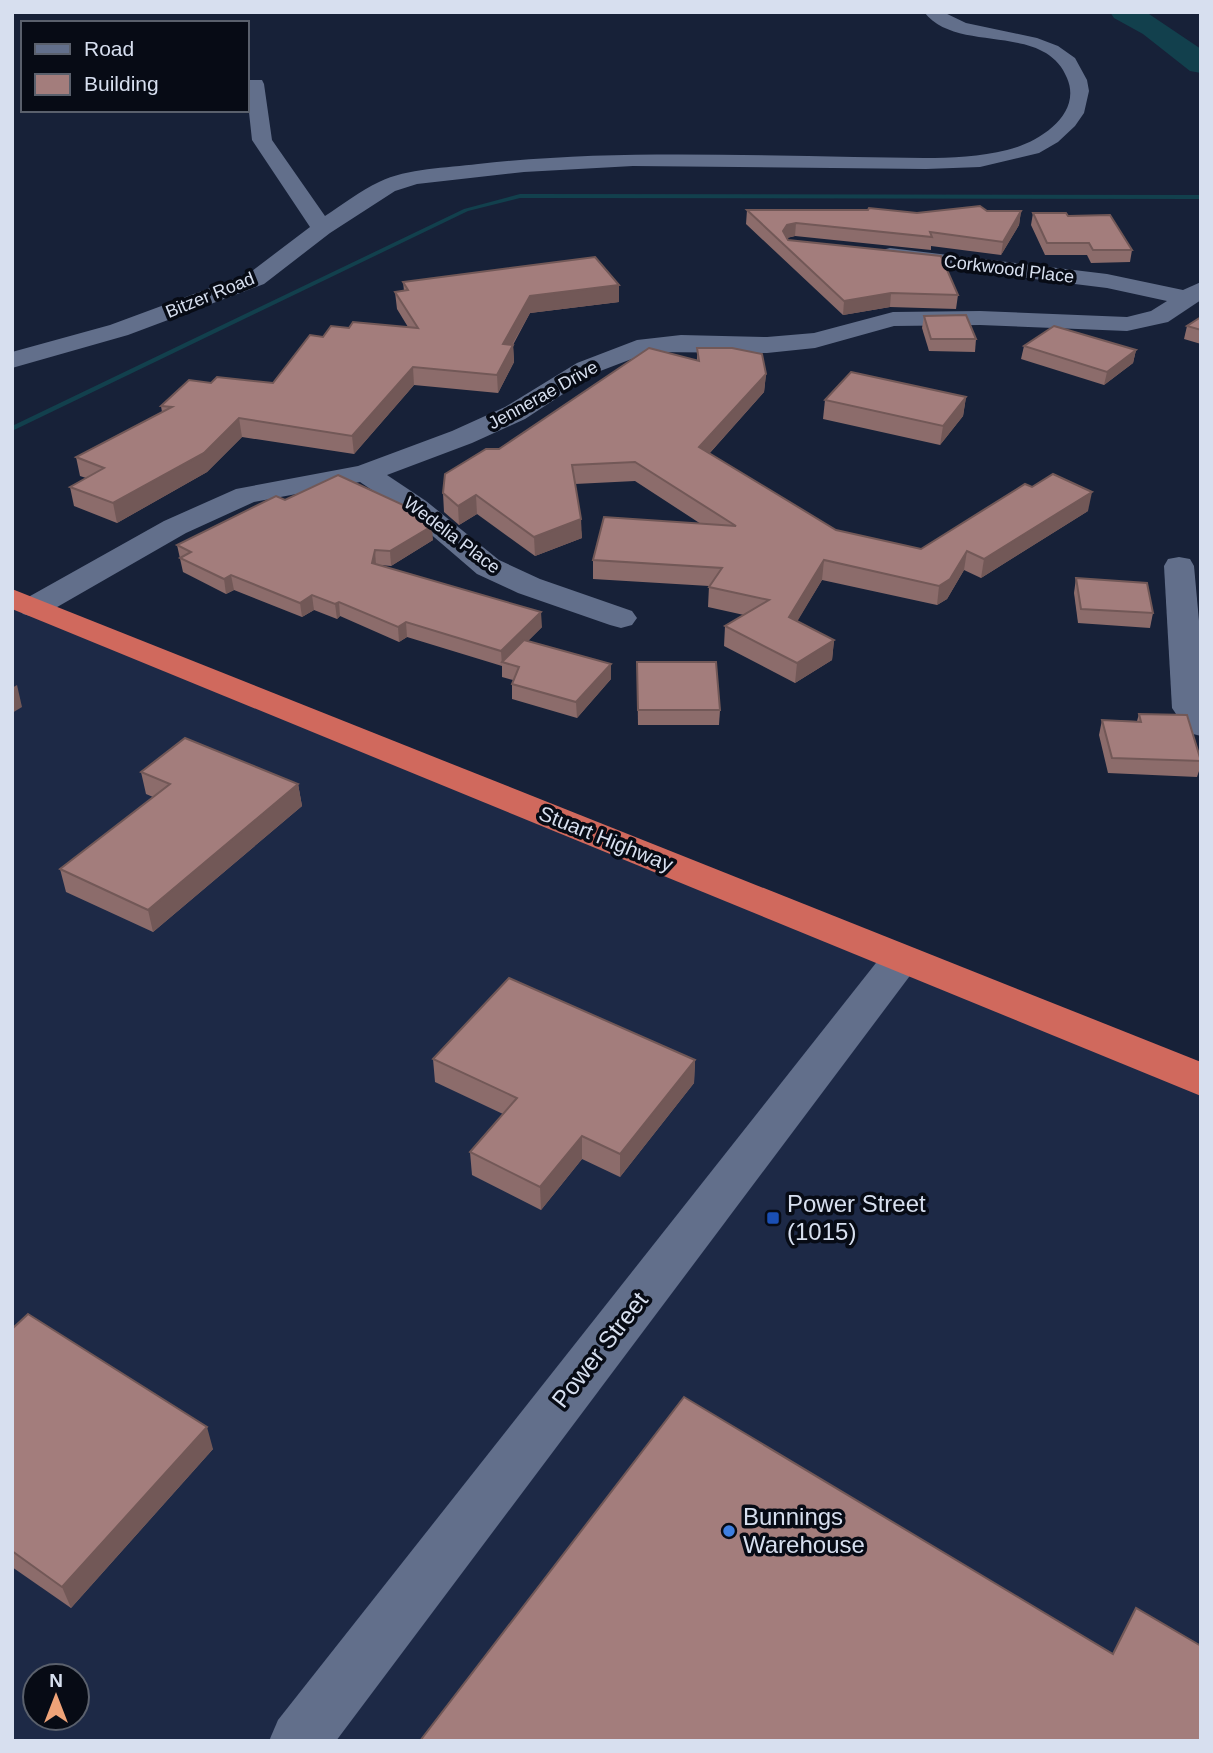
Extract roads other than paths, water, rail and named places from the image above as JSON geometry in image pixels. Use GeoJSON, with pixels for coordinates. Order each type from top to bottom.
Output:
{"type":"FeatureCollection","features":[{"type":"Feature","properties":{"kind":"highway","name":"Stuart Highway"},"geometry":{"type":"LineString","coordinates":[[23,602],[1201,1080]]}},
{"type":"Feature","properties":{"kind":"street","name":"Bitzer Road"},"geometry":{"type":"LineString","coordinates":[[12,360],[118,330],[256,279],[322,228],[387,186],[441,174],[643,160],[905,163],[984,159],[1032,148],[1058,133],[1072,117],[1077,106],[1079,83],[1070,64],[1056,54],[1022,38],[946,23],[932,12]]}},
{"type":"Feature","properties":{"kind":"street"},"geometry":{"type":"LineString","coordinates":[[255,84],[262,140],[322,228]]}},
{"type":"Feature","properties":{"kind":"street","name":"Corkwood Place"},"geometry":{"type":"LineString","coordinates":[[867,253],[1193,293]]}},
{"type":"Feature","properties":{"kind":"street","name":"Jennerae Drive"},"geometry":{"type":"LineString","coordinates":[[23,602],[246,495],[365,473],[473,432],[515,413],[586,368],[646,345],[767,345],[815,340],[893,319],[980,318],[1127,324],[1159,317],[1193,293]]}},
{"type":"Feature","properties":{"kind":"street","name":"Wedelia Place"},"geometry":{"type":"LineString","coordinates":[[365,473],[416,507],[488,567],[529,586],[621,618]]}},
{"type":"Feature","properties":{"kind":"street"},"geometry":{"type":"LineString","coordinates":[[1179,566],[1189,708],[1201,726]]}},
{"type":"Feature","properties":{"kind":"street","name":"Power Street"},"geometry":{"type":"LineString","coordinates":[[299,1741],[901,958]]}},
{"type":"Feature","properties":{"kind":"waterway"},"geometry":{"type":"LineString","coordinates":[[1124,12],[1153,28],[1201,64]]}},
{"type":"Feature","properties":{"kind":"waterway"},"geometry":{"type":"LineString","coordinates":[[12,429],[466,210],[520,196],[1201,197]]}},
{"type":"Feature","properties":{"kind":"place","name":"Power Street (1015)"},"geometry":{"type":"Point","coordinates":[773,1218]}},
{"type":"Feature","properties":{"kind":"place","name":"Bunnings Warehouse"},"geometry":{"type":"Point","coordinates":[729,1531]}}]}
